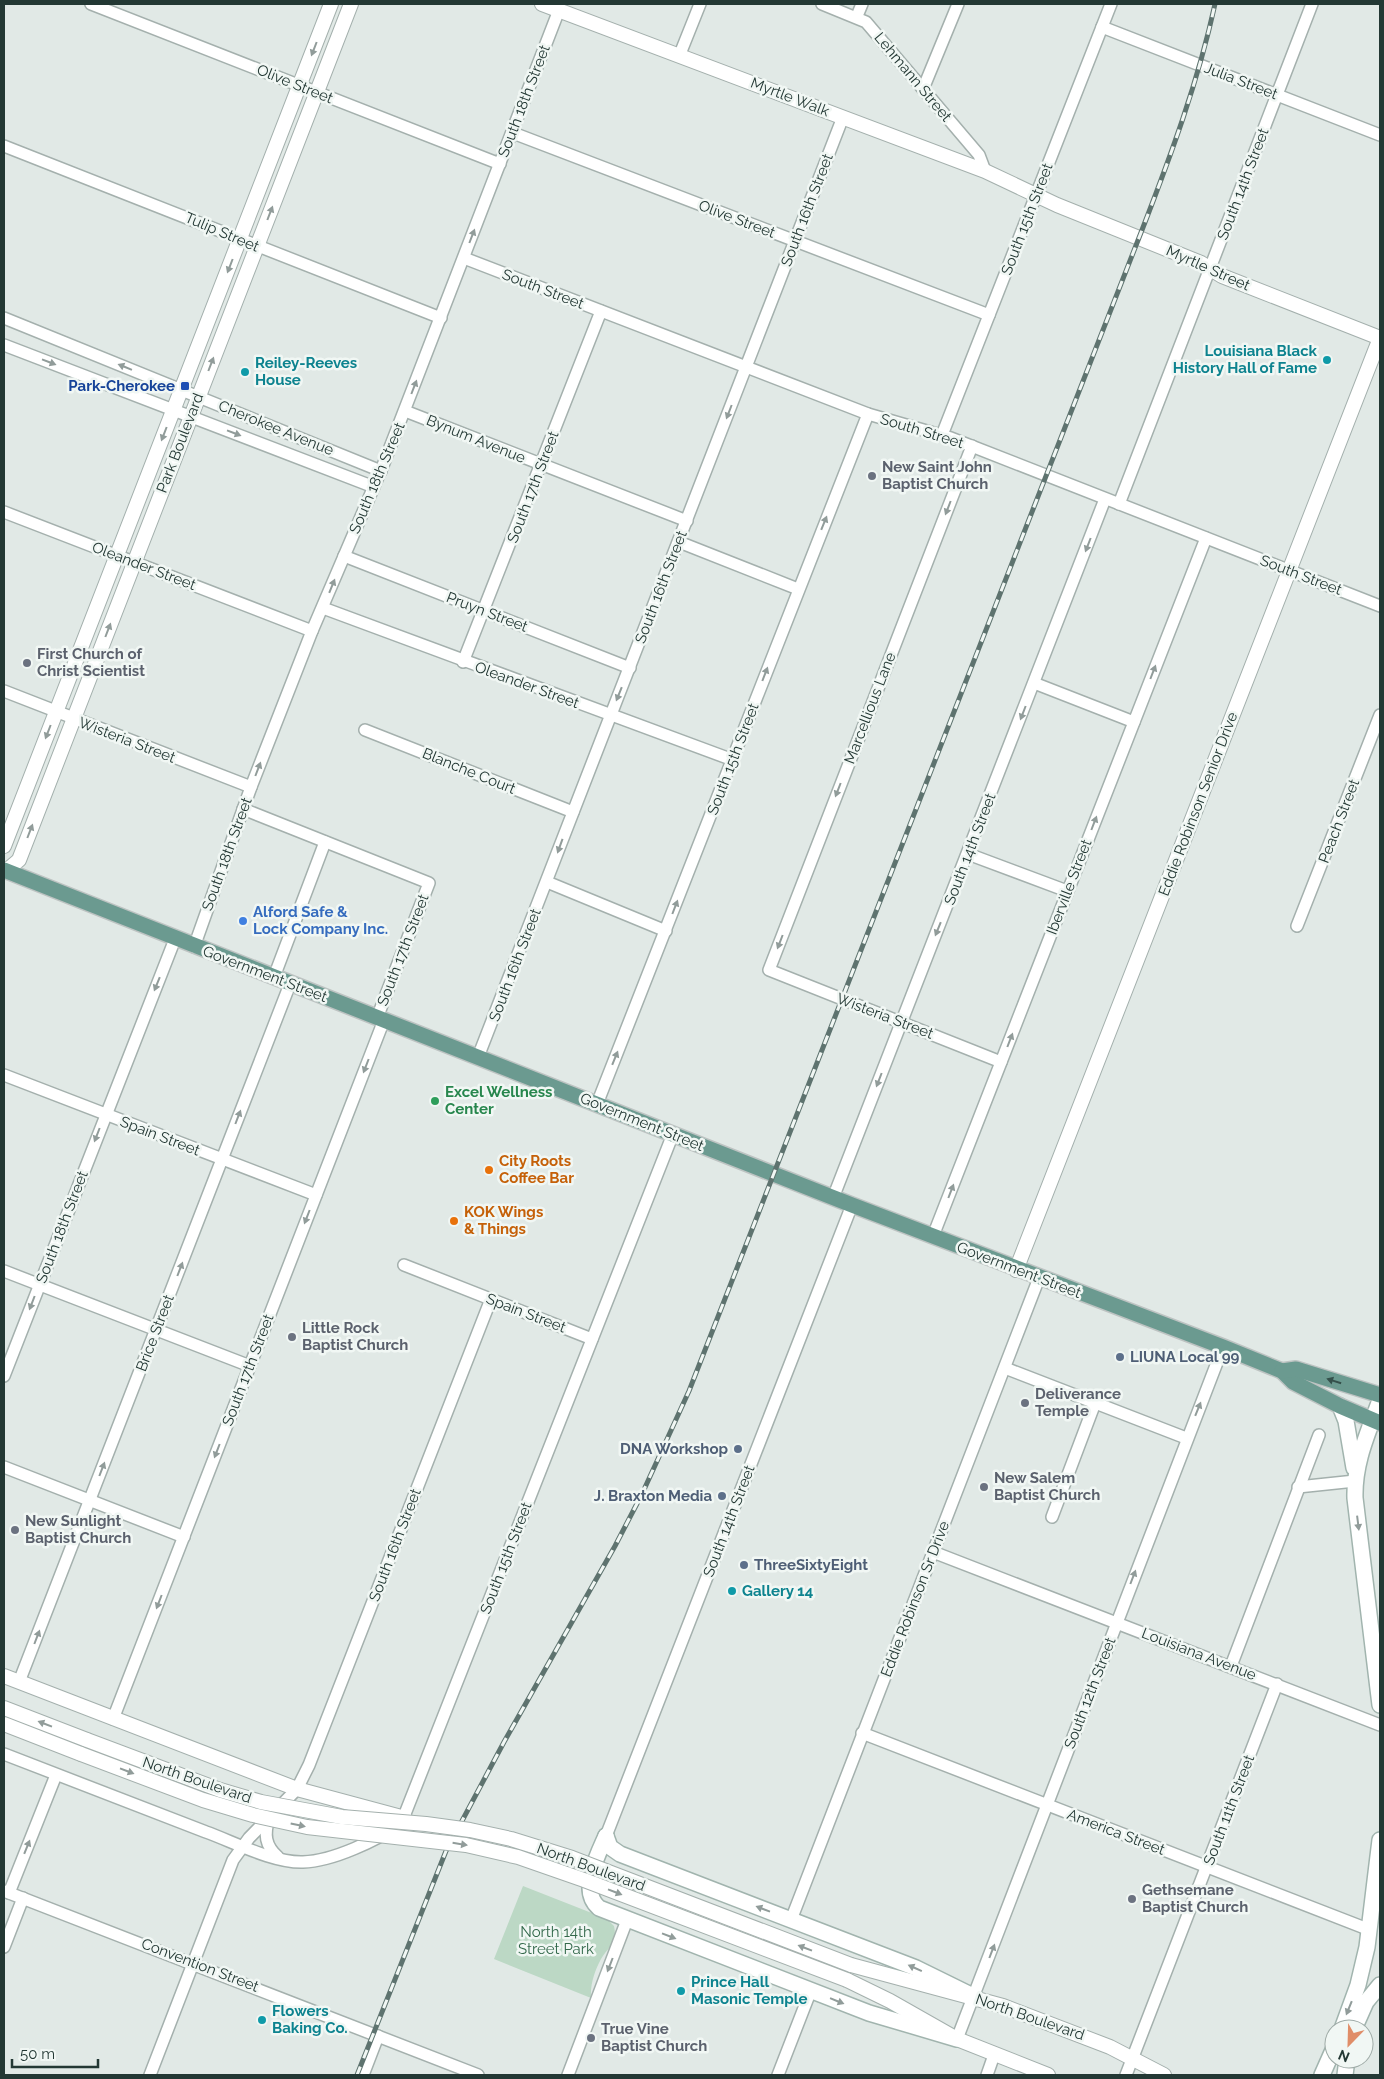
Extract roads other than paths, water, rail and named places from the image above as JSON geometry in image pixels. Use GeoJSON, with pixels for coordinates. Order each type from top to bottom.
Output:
{"type":"FeatureCollection","features":[{"type":"Feature","properties":{"kind":"main road","name":"Government Street"},"geometry":{"type":"LineString","coordinates":[[4,870],[194,947],[674,1134],[1016,1270],[1223,1347],[1282,1371],[1293,1382],[1340,1406],[1377,1421]]}},
{"type":"Feature","properties":{"kind":"main road","name":"Government Street"},"geometry":{"type":"LineString","coordinates":[[1282,1371],[1296,1369],[1380,1396]]}},
{"type":"Feature","properties":{"kind":"main road"},"geometry":{"type":"LineString","coordinates":[[1355,1478],[1377,1421],[1380,1400]]}},
{"type":"Feature","properties":{"kind":"main road"},"geometry":{"type":"LineString","coordinates":[[1340,1406],[1346,1421],[1355,1478],[1355,1498],[1380,1705]]}},
{"type":"Feature","properties":{"kind":"main road"},"geometry":{"type":"LineString","coordinates":[[606,1836],[596,1858],[589,1892],[592,1900],[599,1908],[868,2013],[957,2039]]}},
{"type":"Feature","properties":{"kind":"main road"},"geometry":{"type":"LineString","coordinates":[[606,1836],[610,1847],[620,1854],[916,1968],[975,1997]]}},
{"type":"Feature","properties":{"kind":"main road"},"geometry":{"type":"LineString","coordinates":[[1346,2019],[1361,1975],[1370,1930],[1380,1840]]}},
{"type":"Feature","properties":{"kind":"main road"},"geometry":{"type":"LineString","coordinates":[[1361,1975],[1380,1976]]}},
{"type":"Feature","properties":{"kind":"main road"},"geometry":{"type":"LineString","coordinates":[[1358,2019],[1366,2002],[1380,1985]]}},
{"type":"Feature","properties":{"kind":"street","name":"Olive Street"},"geometry":{"type":"LineString","coordinates":[[91,4],[500,164]]}},
{"type":"Feature","properties":{"kind":"street"},"geometry":{"type":"LineString","coordinates":[[4,846],[332,4]]}},
{"type":"Feature","properties":{"kind":"street","name":"Park Boulevard"},"geometry":{"type":"LineString","coordinates":[[4,870],[19,860],[351,4]]}},
{"type":"Feature","properties":{"kind":"street","name":"Myrtle Walk"},"geometry":{"type":"LineString","coordinates":[[542,4],[680,54],[985,171],[1036,195]]}},
{"type":"Feature","properties":{"kind":"street"},"geometry":{"type":"LineString","coordinates":[[680,54],[700,4]]}},
{"type":"Feature","properties":{"kind":"street","name":"Lehmann Street"},"geometry":{"type":"LineString","coordinates":[[822,4],[857,16],[866,22],[979,155],[985,171]]}},
{"type":"Feature","properties":{"kind":"street"},"geometry":{"type":"LineString","coordinates":[[857,16],[862,4]]}},
{"type":"Feature","properties":{"kind":"street"},"geometry":{"type":"LineString","coordinates":[[923,89],[958,4]]}},
{"type":"Feature","properties":{"kind":"street","name":"South 15th Street"},"geometry":{"type":"LineString","coordinates":[[942,435],[1111,4]]}},
{"type":"Feature","properties":{"kind":"street","name":"South 14th Street"},"geometry":{"type":"LineString","coordinates":[[1119,504],[1312,4]]}},
{"type":"Feature","properties":{"kind":"street","name":"South 18th Street"},"geometry":{"type":"LineString","coordinates":[[194,947],[251,787],[312,631],[405,411],[560,10]]}},
{"type":"Feature","properties":{"kind":"street","name":"Julia Street"},"geometry":{"type":"LineString","coordinates":[[1102,27],[1380,135]]}},
{"type":"Feature","properties":{"kind":"street","name":"South 16th Street"},"geometry":{"type":"LineString","coordinates":[[478,1057],[680,542],[843,117]]}},
{"type":"Feature","properties":{"kind":"street","name":"Olive Street"},"geometry":{"type":"LineString","coordinates":[[513,133],[989,315]]}},
{"type":"Feature","properties":{"kind":"street","name":"Tulip Street"},"geometry":{"type":"LineString","coordinates":[[4,146],[441,318]]}},
{"type":"Feature","properties":{"kind":"street","name":"Myrtle Street"},"geometry":{"type":"LineString","coordinates":[[1036,195],[1201,263],[1222,276],[1380,338]]}},
{"type":"Feature","properties":{"kind":"street","name":"South Street"},"geometry":{"type":"LineString","coordinates":[[464,258],[868,414],[942,435],[972,446],[1380,606]]}},
{"type":"Feature","properties":{"kind":"street","name":"South 17th Street"},"geometry":{"type":"LineString","coordinates":[[463,662],[601,311]]}},
{"type":"Feature","properties":{"kind":"street","name":"Cherokee Avenue"},"geometry":{"type":"LineString","coordinates":[[4,318],[381,470]]}},
{"type":"Feature","properties":{"kind":"street","name":"Eddie Robinson Senior Drive"},"geometry":{"type":"LineString","coordinates":[[1016,1270],[1380,338]]}},
{"type":"Feature","properties":{"kind":"street","name":"Cherokee Avenue"},"geometry":{"type":"LineString","coordinates":[[4,345],[374,487]]}},
{"type":"Feature","properties":{"kind":"street","name":"Bynum Avenue"},"geometry":{"type":"LineString","coordinates":[[405,411],[541,466],[687,521]]}},
{"type":"Feature","properties":{"kind":"street","name":"South 15th Street"},"geometry":{"type":"LineString","coordinates":[[597,1104],[868,414]]}},
{"type":"Feature","properties":{"kind":"street","name":"Marcellious Lane"},"geometry":{"type":"LineString","coordinates":[[769,970],[972,446]]}},
{"type":"Feature","properties":{"kind":"street","name":"South 14th Street"},"geometry":{"type":"LineString","coordinates":[[833,1198],[1105,499]]}},
{"type":"Feature","properties":{"kind":"street","name":"Oleander Street"},"geometry":{"type":"LineString","coordinates":[[4,512],[312,631]]}},
{"type":"Feature","properties":{"kind":"street","name":"Iberville Street"},"geometry":{"type":"LineString","coordinates":[[933,1236],[1206,538]]}},
{"type":"Feature","properties":{"kind":"street"},"geometry":{"type":"LineString","coordinates":[[680,542],[798,589]]}},
{"type":"Feature","properties":{"kind":"street","name":"Pruyn Street"},"geometry":{"type":"LineString","coordinates":[[344,556],[630,668]]}},
{"type":"Feature","properties":{"kind":"street","name":"Oleander Street"},"geometry":{"type":"LineString","coordinates":[[322,608],[463,662],[732,760]]}},
{"type":"Feature","properties":{"kind":"street"},"geometry":{"type":"LineString","coordinates":[[1034,683],[1134,722]]}},
{"type":"Feature","properties":{"kind":"street","name":"Wisteria Street"},"geometry":{"type":"LineString","coordinates":[[4,691],[73,720],[251,787]]}},
{"type":"Feature","properties":{"kind":"street","name":"Peach Street"},"geometry":{"type":"LineString","coordinates":[[1297,926],[1380,715]]}},
{"type":"Feature","properties":{"kind":"street","name":"Blanche Court"},"geometry":{"type":"LineString","coordinates":[[365,730],[573,812]]}},
{"type":"Feature","properties":{"kind":"street"},"geometry":{"type":"LineString","coordinates":[[243,809],[325,842],[274,977]]}},
{"type":"Feature","properties":{"kind":"street","name":"South 17th Street"},"geometry":{"type":"LineString","coordinates":[[113,1719],[316,1195],[429,883],[325,842]]}},
{"type":"Feature","properties":{"kind":"street"},"geometry":{"type":"LineString","coordinates":[[968,854],[1067,891]]}},
{"type":"Feature","properties":{"kind":"street"},"geometry":{"type":"LineString","coordinates":[[547,882],[666,931]]}},
{"type":"Feature","properties":{"kind":"street","name":"South 18th Street"},"geometry":{"type":"LineString","coordinates":[[4,1376],[175,939]]}},
{"type":"Feature","properties":{"kind":"street","name":"Wisteria Street"},"geometry":{"type":"LineString","coordinates":[[769,970],[1001,1062]]}},
{"type":"Feature","properties":{"kind":"street","name":"Brice Street"},"geometry":{"type":"LineString","coordinates":[[19,1682],[290,984]]}},
{"type":"Feature","properties":{"kind":"street","name":"Spain Street"},"geometry":{"type":"LineString","coordinates":[[4,1075],[316,1195]]}},
{"type":"Feature","properties":{"kind":"street","name":"South 15th Street"},"geometry":{"type":"LineString","coordinates":[[405,1818],[592,1338],[674,1134]]}},
{"type":"Feature","properties":{"kind":"street","name":"South 14th Street"},"geometry":{"type":"LineString","coordinates":[[606,1836],[852,1205]]}},
{"type":"Feature","properties":{"kind":"street","name":"Spain Street"},"geometry":{"type":"LineString","coordinates":[[404,1265],[592,1338]]}},
{"type":"Feature","properties":{"kind":"street"},"geometry":{"type":"LineString","coordinates":[[4,1271],[250,1366]]}},
{"type":"Feature","properties":{"kind":"street","name":"Eddie Robinson Sr Drive"},"geometry":{"type":"LineString","coordinates":[[791,1920],[1039,1278]]}},
{"type":"Feature","properties":{"kind":"street","name":"South 16th Street"},"geometry":{"type":"LineString","coordinates":[[150,2075],[230,1866],[242,1846],[297,1789],[309,1765],[491,1299]]}},
{"type":"Feature","properties":{"kind":"street","name":"South 12th Street"},"geometry":{"type":"LineString","coordinates":[[957,2039],[975,1997],[1186,1438],[1223,1347]]}},
{"type":"Feature","properties":{"kind":"street"},"geometry":{"type":"LineString","coordinates":[[1005,1368],[1186,1438]]}},
{"type":"Feature","properties":{"kind":"street"},"geometry":{"type":"LineString","coordinates":[[1052,1517],[1095,1403]]}},
{"type":"Feature","properties":{"kind":"street"},"geometry":{"type":"LineString","coordinates":[[1231,1666],[1319,1435]]}},
{"type":"Feature","properties":{"kind":"street"},"geometry":{"type":"LineString","coordinates":[[4,1467],[184,1538]]}},
{"type":"Feature","properties":{"kind":"street"},"geometry":{"type":"LineString","coordinates":[[1298,1487],[1355,1478]]}},
{"type":"Feature","properties":{"kind":"street","name":"Louisiana Avenue"},"geometry":{"type":"LineString","coordinates":[[933,1552],[1380,1725]]}},
{"type":"Feature","properties":{"kind":"street","name":"North Boulevard"},"geometry":{"type":"LineString","coordinates":[[4,1676],[297,1789],[405,1818]]}},
{"type":"Feature","properties":{"kind":"street","name":"South 11th Street"},"geometry":{"type":"LineString","coordinates":[[1126,2075],[1277,1684]]}},
{"type":"Feature","properties":{"kind":"street","name":"North Boulevard"},"geometry":{"type":"LineString","coordinates":[[4,1708],[220,1790],[268,1803],[342,1817],[446,1826],[531,1845],[572,1858],[851,1965],[962,1996],[975,1997],[1080,2034],[1134,2058],[1164,2075]]}},
{"type":"Feature","properties":{"kind":"street","name":"North Boulevard"},"geometry":{"type":"LineString","coordinates":[[4,1724],[204,1800],[253,1815],[307,1827],[466,1845],[518,1857],[584,1880],[847,1980],[890,2001],[957,2039],[1048,2075]]}},
{"type":"Feature","properties":{"kind":"street","name":"America Street"},"geometry":{"type":"LineString","coordinates":[[862,1733],[1370,1930]]}},
{"type":"Feature","properties":{"kind":"street"},"geometry":{"type":"LineString","coordinates":[[4,1754],[282,1860],[302,1862],[329,1857],[378,1837],[401,1824],[405,1818]]}},
{"type":"Feature","properties":{"kind":"street"},"geometry":{"type":"LineString","coordinates":[[6,1892],[56,1775]]}},
{"type":"Feature","properties":{"kind":"street"},"geometry":{"type":"LineString","coordinates":[[269,1818],[266,1830],[268,1846],[282,1860]]}},
{"type":"Feature","properties":{"kind":"street","name":"Convention Street"},"geometry":{"type":"LineString","coordinates":[[6,1892],[192,1962],[478,2075]]}},
{"type":"Feature","properties":{"kind":"street"},"geometry":{"type":"LineString","coordinates":[[4,1947],[23,1898]]}},
{"type":"Feature","properties":{"kind":"street"},"geometry":{"type":"LineString","coordinates":[[568,2075],[628,1920]]}},
{"type":"Feature","properties":{"kind":"street"},"geometry":{"type":"LineString","coordinates":[[778,2075],[811,1990]]}},
{"type":"Feature","properties":{"kind":"street"},"geometry":{"type":"LineString","coordinates":[[363,2075],[378,2036]]}},
{"type":"Feature","properties":{"kind":"street"},"geometry":{"type":"LineString","coordinates":[[987,2075],[994,2055]]}},
{"type":"Feature","properties":{"kind":"railway"},"geometry":{"type":"LineString","coordinates":[[357,2075],[446,1851],[504,1742],[615,1546],[642,1494],[689,1391],[1153,202],[1192,90],[1215,4]]}},
{"type":"Feature","properties":{"kind":"place","name":"Louisiana Black History Hall of Fame"},"geometry":{"type":"Point","coordinates":[1327,360]}},
{"type":"Feature","properties":{"kind":"place","name":"Reiley-Reeves House"},"geometry":{"type":"Point","coordinates":[245,372]}},
{"type":"Feature","properties":{"kind":"place","name":"Park-Cherokee"},"geometry":{"type":"Point","coordinates":[185,386]}},
{"type":"Feature","properties":{"kind":"place","name":"New Saint John Baptist Church"},"geometry":{"type":"Point","coordinates":[872,476]}},
{"type":"Feature","properties":{"kind":"place","name":"First Church of Christ Scientist"},"geometry":{"type":"Point","coordinates":[27,663]}},
{"type":"Feature","properties":{"kind":"place","name":"Alford Safe & Lock Company Inc."},"geometry":{"type":"Point","coordinates":[243,921]}},
{"type":"Feature","properties":{"kind":"place","name":"Excel Wellness Center"},"geometry":{"type":"Point","coordinates":[435,1101]}},
{"type":"Feature","properties":{"kind":"place","name":"City Roots Coffee Bar"},"geometry":{"type":"Point","coordinates":[489,1170]}},
{"type":"Feature","properties":{"kind":"place","name":"KOK Wings & Things"},"geometry":{"type":"Point","coordinates":[454,1221]}},
{"type":"Feature","properties":{"kind":"place","name":"Little Rock Baptist Church"},"geometry":{"type":"Point","coordinates":[292,1337]}},
{"type":"Feature","properties":{"kind":"place","name":"LIUNA Local 99"},"geometry":{"type":"Point","coordinates":[1120,1357]}},
{"type":"Feature","properties":{"kind":"place","name":"Deliverance Temple"},"geometry":{"type":"Point","coordinates":[1025,1403]}},
{"type":"Feature","properties":{"kind":"place","name":"DNA Workshop"},"geometry":{"type":"Point","coordinates":[738,1449]}},
{"type":"Feature","properties":{"kind":"place","name":"New Salem Baptist Church"},"geometry":{"type":"Point","coordinates":[984,1487]}},
{"type":"Feature","properties":{"kind":"place","name":"J. Braxton Media"},"geometry":{"type":"Point","coordinates":[722,1496]}},
{"type":"Feature","properties":{"kind":"place","name":"New Sunlight Baptist Church"},"geometry":{"type":"Point","coordinates":[15,1530]}},
{"type":"Feature","properties":{"kind":"place","name":"ThreeSixtyEight"},"geometry":{"type":"Point","coordinates":[744,1565]}},
{"type":"Feature","properties":{"kind":"place","name":"Gallery 14"},"geometry":{"type":"Point","coordinates":[732,1591]}},
{"type":"Feature","properties":{"kind":"place","name":"Gethsemane Baptist Church"},"geometry":{"type":"Point","coordinates":[1132,1899]}},
{"type":"Feature","properties":{"kind":"place","name":"Prince Hall Masonic Temple"},"geometry":{"type":"Point","coordinates":[681,1991]}},
{"type":"Feature","properties":{"kind":"place","name":"Flowers Baking Co."},"geometry":{"type":"Point","coordinates":[262,2020]}},
{"type":"Feature","properties":{"kind":"place","name":"True Vine Baptist Church"},"geometry":{"type":"Point","coordinates":[591,2038]}},
{"type":"Feature","properties":{"kind":"park label","name":"North 14th Street Park"},"geometry":{"type":"Point","coordinates":[556,1940]}}]}
